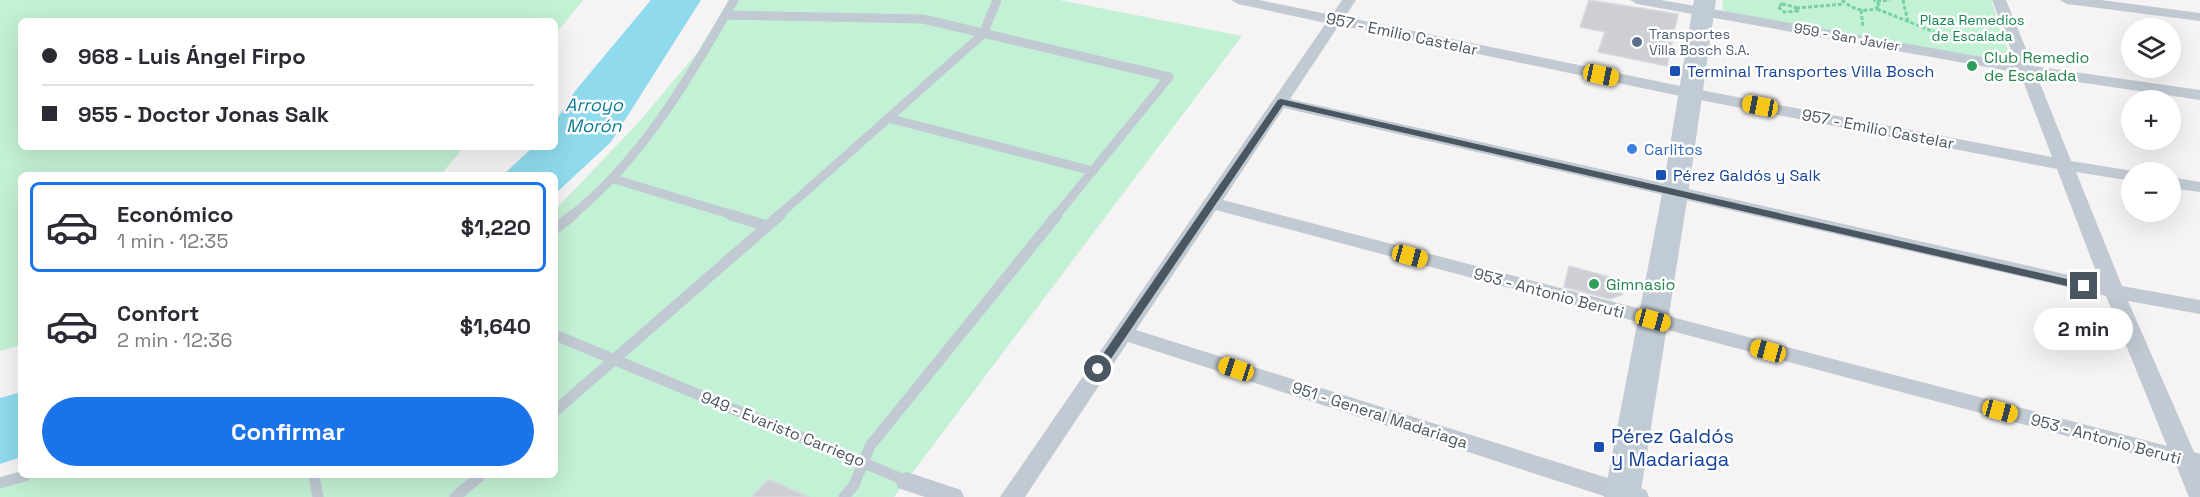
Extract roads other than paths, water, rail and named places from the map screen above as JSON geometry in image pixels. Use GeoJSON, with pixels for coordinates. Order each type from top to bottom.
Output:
{"type":"FeatureCollection","features":[{"type":"Feature","properties":{"kind":"main road"},"geometry":{"type":"LineString","coordinates":[[1628,496],[1653,320],[1704,6]]}},
{"type":"Feature","properties":{"kind":"street","name":"957 - Emilio Castelar"},"geometry":{"type":"LineString","coordinates":[[1238,0],[1690,93],[2121,174]]}},
{"type":"Feature","properties":{"kind":"street"},"geometry":{"type":"LineString","coordinates":[[1012,497],[1349,0]]}},
{"type":"Feature","properties":{"kind":"street","name":"959 - San Javier"},"geometry":{"type":"LineString","coordinates":[[1637,0],[1704,6],[2027,69],[2200,95]]}},
{"type":"Feature","properties":{"kind":"street"},"geometry":{"type":"LineString","coordinates":[[1999,0],[2115,292],[2193,461],[2200,495]]}},
{"type":"Feature","properties":{"kind":"street"},"geometry":{"type":"LineString","coordinates":[[2067,0],[2200,17]]}},
{"type":"Feature","properties":{"kind":"street"},"geometry":{"type":"LineString","coordinates":[[1281,102],[1675,194],[2115,292],[2200,308]]}},
{"type":"Feature","properties":{"kind":"street"},"geometry":{"type":"LineString","coordinates":[[2181,184],[2200,187]]}},
{"type":"Feature","properties":{"kind":"street","name":"953 - Antonio Beruti"},"geometry":{"type":"LineString","coordinates":[[1211,203],[2193,461]]}},
{"type":"Feature","properties":{"kind":"street","name":"951 - General Madariaga"},"geometry":{"type":"LineString","coordinates":[[1122,333],[1628,496]]}},
{"type":"Feature","properties":{"kind":"street","name":"949 - Evaristo Carriego"},"geometry":{"type":"LineString","coordinates":[[907,481],[952,497]]}},
{"type":"Feature","properties":{"kind":"lane"},"geometry":{"type":"LineString","coordinates":[[558,227],[597,196],[614,179],[692,75],[734,0]]}},
{"type":"Feature","properties":{"kind":"lane"},"geometry":{"type":"LineString","coordinates":[[558,408],[983,34],[997,0]]}},
{"type":"Feature","properties":{"kind":"lane"},"geometry":{"type":"LineString","coordinates":[[727,15],[906,17],[1169,77],[870,446],[854,485],[844,497]]}},
{"type":"Feature","properties":{"kind":"lane"},"geometry":{"type":"LineString","coordinates":[[888,118],[1093,171]]}},
{"type":"Feature","properties":{"kind":"lane"},"geometry":{"type":"LineString","coordinates":[[614,179],[767,226]]}},
{"type":"Feature","properties":{"kind":"lane","name":"949 - Evaristo Carriego"},"geometry":{"type":"LineString","coordinates":[[558,336],[907,481]]}},
{"type":"Feature","properties":{"kind":"lane"},"geometry":{"type":"LineString","coordinates":[[0,483],[18,478]]}},
{"type":"Feature","properties":{"kind":"lane"},"geometry":{"type":"LineString","coordinates":[[314,478],[318,497]]}},
{"type":"Feature","properties":{"kind":"lane"},"geometry":{"type":"LineString","coordinates":[[454,497],[478,478]]}},
{"type":"Feature","properties":{"kind":"water","name":"Arroyo Morón"},"geometry":{"type":"Polygon","coordinates":[[[651,0],[701,0],[611,142],[558,191],[558,172],[506,172],[530,150],[558,150],[558,117],[575,91],[651,0]]]}},
{"type":"Feature","properties":{"kind":"water"},"geometry":{"type":"Polygon","coordinates":[[[18,393],[18,458],[0,464],[0,398],[18,393]]]}},
{"type":"Feature","properties":{"kind":"place","name":"Transportes Villa Bosch S.A."},"geometry":{"type":"Point","coordinates":[1637,42]}},
{"type":"Feature","properties":{"kind":"place","name":"Club Remedio de Escalada"},"geometry":{"type":"Point","coordinates":[1972,66]}},
{"type":"Feature","properties":{"kind":"place","name":"Terminal Transportes Villa Bosch"},"geometry":{"type":"Point","coordinates":[1675,71]}},
{"type":"Feature","properties":{"kind":"place","name":"Carlitos"},"geometry":{"type":"Point","coordinates":[1632,149]}},
{"type":"Feature","properties":{"kind":"place","name":"Pérez Galdós y Salk"},"geometry":{"type":"Point","coordinates":[1661,175]}},
{"type":"Feature","properties":{"kind":"place","name":"Gimnasio"},"geometry":{"type":"Point","coordinates":[1594,284]}},
{"type":"Feature","properties":{"kind":"place","name":"Pérez Galdós y Madariaga"},"geometry":{"type":"Point","coordinates":[1599,447]}},
{"type":"Feature","properties":{"kind":"park label","name":"Plaza Remedios de Escalada"},"geometry":{"type":"Point","coordinates":[1972,28]}}]}
